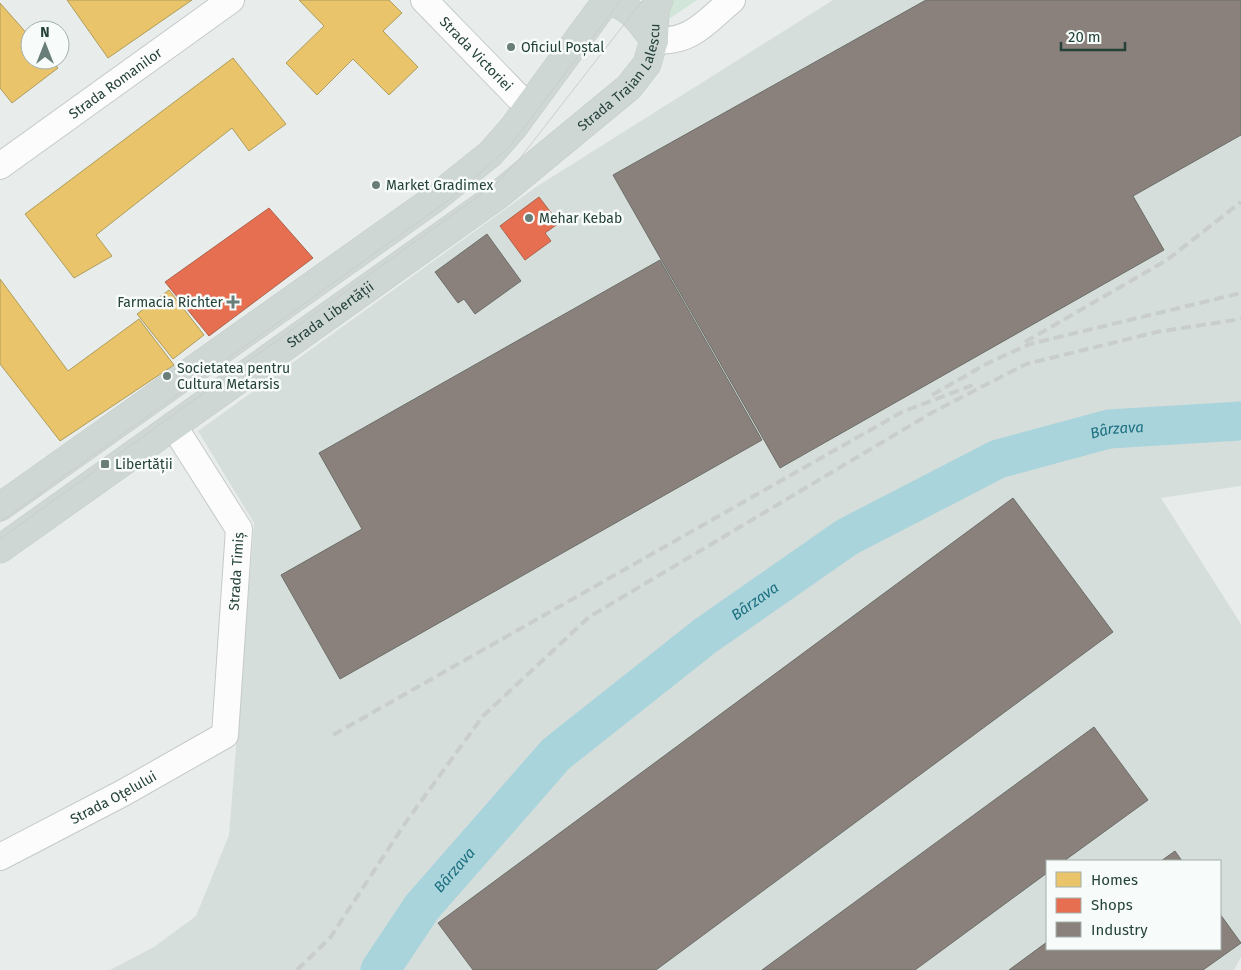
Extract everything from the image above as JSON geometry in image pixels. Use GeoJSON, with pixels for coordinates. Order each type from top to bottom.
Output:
{"type":"FeatureCollection","features":[{"type":"Feature","properties":{"kind":"main road"},"geometry":{"type":"LineString","coordinates":[[0,507],[434,199],[490,154],[528,107],[606,0],[627,7],[654,40]]}},
{"type":"Feature","properties":{"kind":"main road","name":"Strada Traian Lalescu"},"geometry":{"type":"LineString","coordinates":[[559,142],[629,87],[648,64],[654,40],[655,9],[659,0]]}},
{"type":"Feature","properties":{"kind":"main road","name":"Strada Libertății"},"geometry":{"type":"LineString","coordinates":[[0,549],[481,207],[559,142]]}},
{"type":"Feature","properties":{"kind":"street","name":"Strada Romanilor"},"geometry":{"type":"LineString","coordinates":[[0,166],[231,0]]}},
{"type":"Feature","properties":{"kind":"street","name":"Strada Victoriei"},"geometry":{"type":"LineString","coordinates":[[424,0],[528,107]]}},
{"type":"Feature","properties":{"kind":"street"},"geometry":{"type":"LineString","coordinates":[[654,40],[671,42],[691,35],[732,0]]}},
{"type":"Feature","properties":{"kind":"street","name":"Strada Timiș"},"geometry":{"type":"LineString","coordinates":[[173,425],[239,529],[225,735]]}},
{"type":"Feature","properties":{"kind":"street","name":"Strada Oțelului"},"geometry":{"type":"LineString","coordinates":[[0,857],[123,793],[225,735]]}},
{"type":"Feature","properties":{"kind":"shaded area"},"geometry":{"type":"Polygon","coordinates":[[[833,0],[1241,0],[1241,486],[1161,498],[1241,624],[1241,957],[1234,970],[110,970],[154,947],[196,916],[229,835],[254,523],[198,431],[536,187],[833,0]]]}},
{"type":"Feature","properties":{"kind":"green space"},"geometry":{"type":"Polygon","coordinates":[[[666,0],[697,0],[666,21],[666,0]]]}},
{"type":"Feature","properties":{"kind":"building: Homes"},"geometry":{"type":"Polygon","coordinates":[[[67,0],[192,0],[108,58],[67,0]]]}},
{"type":"Feature","properties":{"kind":"building: Homes"},"geometry":{"type":"Polygon","coordinates":[[[299,0],[389,0],[402,13],[383,31],[418,67],[389,95],[353,59],[317,95],[286,63],[324,26],[299,0]]]}},
{"type":"Feature","properties":{"kind":"building: Homes"},"geometry":{"type":"Polygon","coordinates":[[[0,3],[20,26],[20,70],[55,70],[12,103],[0,88],[0,3]]]}},
{"type":"Feature","properties":{"kind":"building: Homes"},"geometry":{"type":"Polygon","coordinates":[[[233,58],[286,124],[249,151],[232,128],[96,235],[112,256],[74,278],[25,214],[233,58]]]}},
{"type":"Feature","properties":{"kind":"building: Homes"},"geometry":{"type":"Polygon","coordinates":[[[0,279],[68,371],[139,319],[174,365],[60,441],[0,364],[0,279]]]}},
{"type":"Feature","properties":{"kind":"building: Homes"},"geometry":{"type":"Polygon","coordinates":[[[169,290],[204,335],[173,359],[137,314],[169,290]]]}},
{"type":"Feature","properties":{"kind":"building: Shops"},"geometry":{"type":"Polygon","coordinates":[[[539,197],[559,223],[545,233],[551,241],[525,260],[500,226],[539,197]]]}},
{"type":"Feature","properties":{"kind":"building: Shops"},"geometry":{"type":"Polygon","coordinates":[[[269,208],[313,258],[209,336],[165,282],[269,208]]]}},
{"type":"Feature","properties":{"kind":"building: Industry"},"geometry":{"type":"Polygon","coordinates":[[[926,0],[1241,0],[1241,135],[1133,196],[1164,250],[780,468],[613,175],[926,0]]]}},
{"type":"Feature","properties":{"kind":"building: Industry"},"geometry":{"type":"Polygon","coordinates":[[[487,234],[521,281],[475,314],[464,299],[458,303],[435,272],[487,234]]]}},
{"type":"Feature","properties":{"kind":"building: Industry"},"geometry":{"type":"Polygon","coordinates":[[[660,260],[762,440],[340,679],[281,575],[362,529],[319,453],[660,260]]]}},
{"type":"Feature","properties":{"kind":"building: Industry"},"geometry":{"type":"Polygon","coordinates":[[[1013,498],[1113,632],[656,970],[473,970],[438,923],[1013,498]]]}},
{"type":"Feature","properties":{"kind":"building: Industry"},"geometry":{"type":"Polygon","coordinates":[[[1094,727],[1148,800],[1065,860],[1046,860],[1046,874],[915,970],[762,970],[1094,727]]]}},
{"type":"Feature","properties":{"kind":"building: Industry"},"geometry":{"type":"Polygon","coordinates":[[[1175,851],[1181,860],[1162,860],[1175,851]]]}},
{"type":"Feature","properties":{"kind":"building: Industry"},"geometry":{"type":"Polygon","coordinates":[[[1221,915],[1241,943],[1203,970],[1009,970],[1046,943],[1046,950],[1221,950],[1221,915]]]}},
{"type":"Feature","properties":{"kind":"waterway","name":"Bârzava"},"geometry":{"type":"LineString","coordinates":[[380,970],[422,907],[556,754],[705,636],[847,537],[998,459],[1109,429],[1241,421]]}},
{"type":"Feature","properties":{"kind":"tram line"},"geometry":{"type":"LineString","coordinates":[[0,522],[453,197],[510,146],[621,0]]}},
{"type":"Feature","properties":{"kind":"tram line"},"geometry":{"type":"LineString","coordinates":[[0,539],[497,183],[521,157],[643,0]]}},
{"type":"Feature","properties":{"kind":"railway"},"geometry":{"type":"LineString","coordinates":[[1025,342],[1167,260],[1241,202]]}},
{"type":"Feature","properties":{"kind":"railway"},"geometry":{"type":"LineString","coordinates":[[932,395],[988,363],[1030,344],[1241,293]]}},
{"type":"Feature","properties":{"kind":"railway"},"geometry":{"type":"LineString","coordinates":[[297,970],[330,938],[406,822],[483,716],[589,617],[933,412],[1026,364],[1157,332],[1241,319]]}},
{"type":"Feature","properties":{"kind":"railway"},"geometry":{"type":"LineString","coordinates":[[333,735],[902,412],[973,385]]}},
{"type":"Feature","properties":{"kind":"place","name":"Oficiul Poștal"},"geometry":{"type":"Point","coordinates":[511,47]}},
{"type":"Feature","properties":{"kind":"place","name":"Market Gradimex"},"geometry":{"type":"Point","coordinates":[376,185]}},
{"type":"Feature","properties":{"kind":"place","name":"Mehar Kebab"},"geometry":{"type":"Point","coordinates":[529,218]}},
{"type":"Feature","properties":{"kind":"place","name":"Farmacia Richter"},"geometry":{"type":"Point","coordinates":[233,302]}},
{"type":"Feature","properties":{"kind":"place","name":"Societatea pentru Cultura Metarsis"},"geometry":{"type":"Point","coordinates":[167,376]}},
{"type":"Feature","properties":{"kind":"place","name":"Libertății"},"geometry":{"type":"Point","coordinates":[105,464]}}]}
